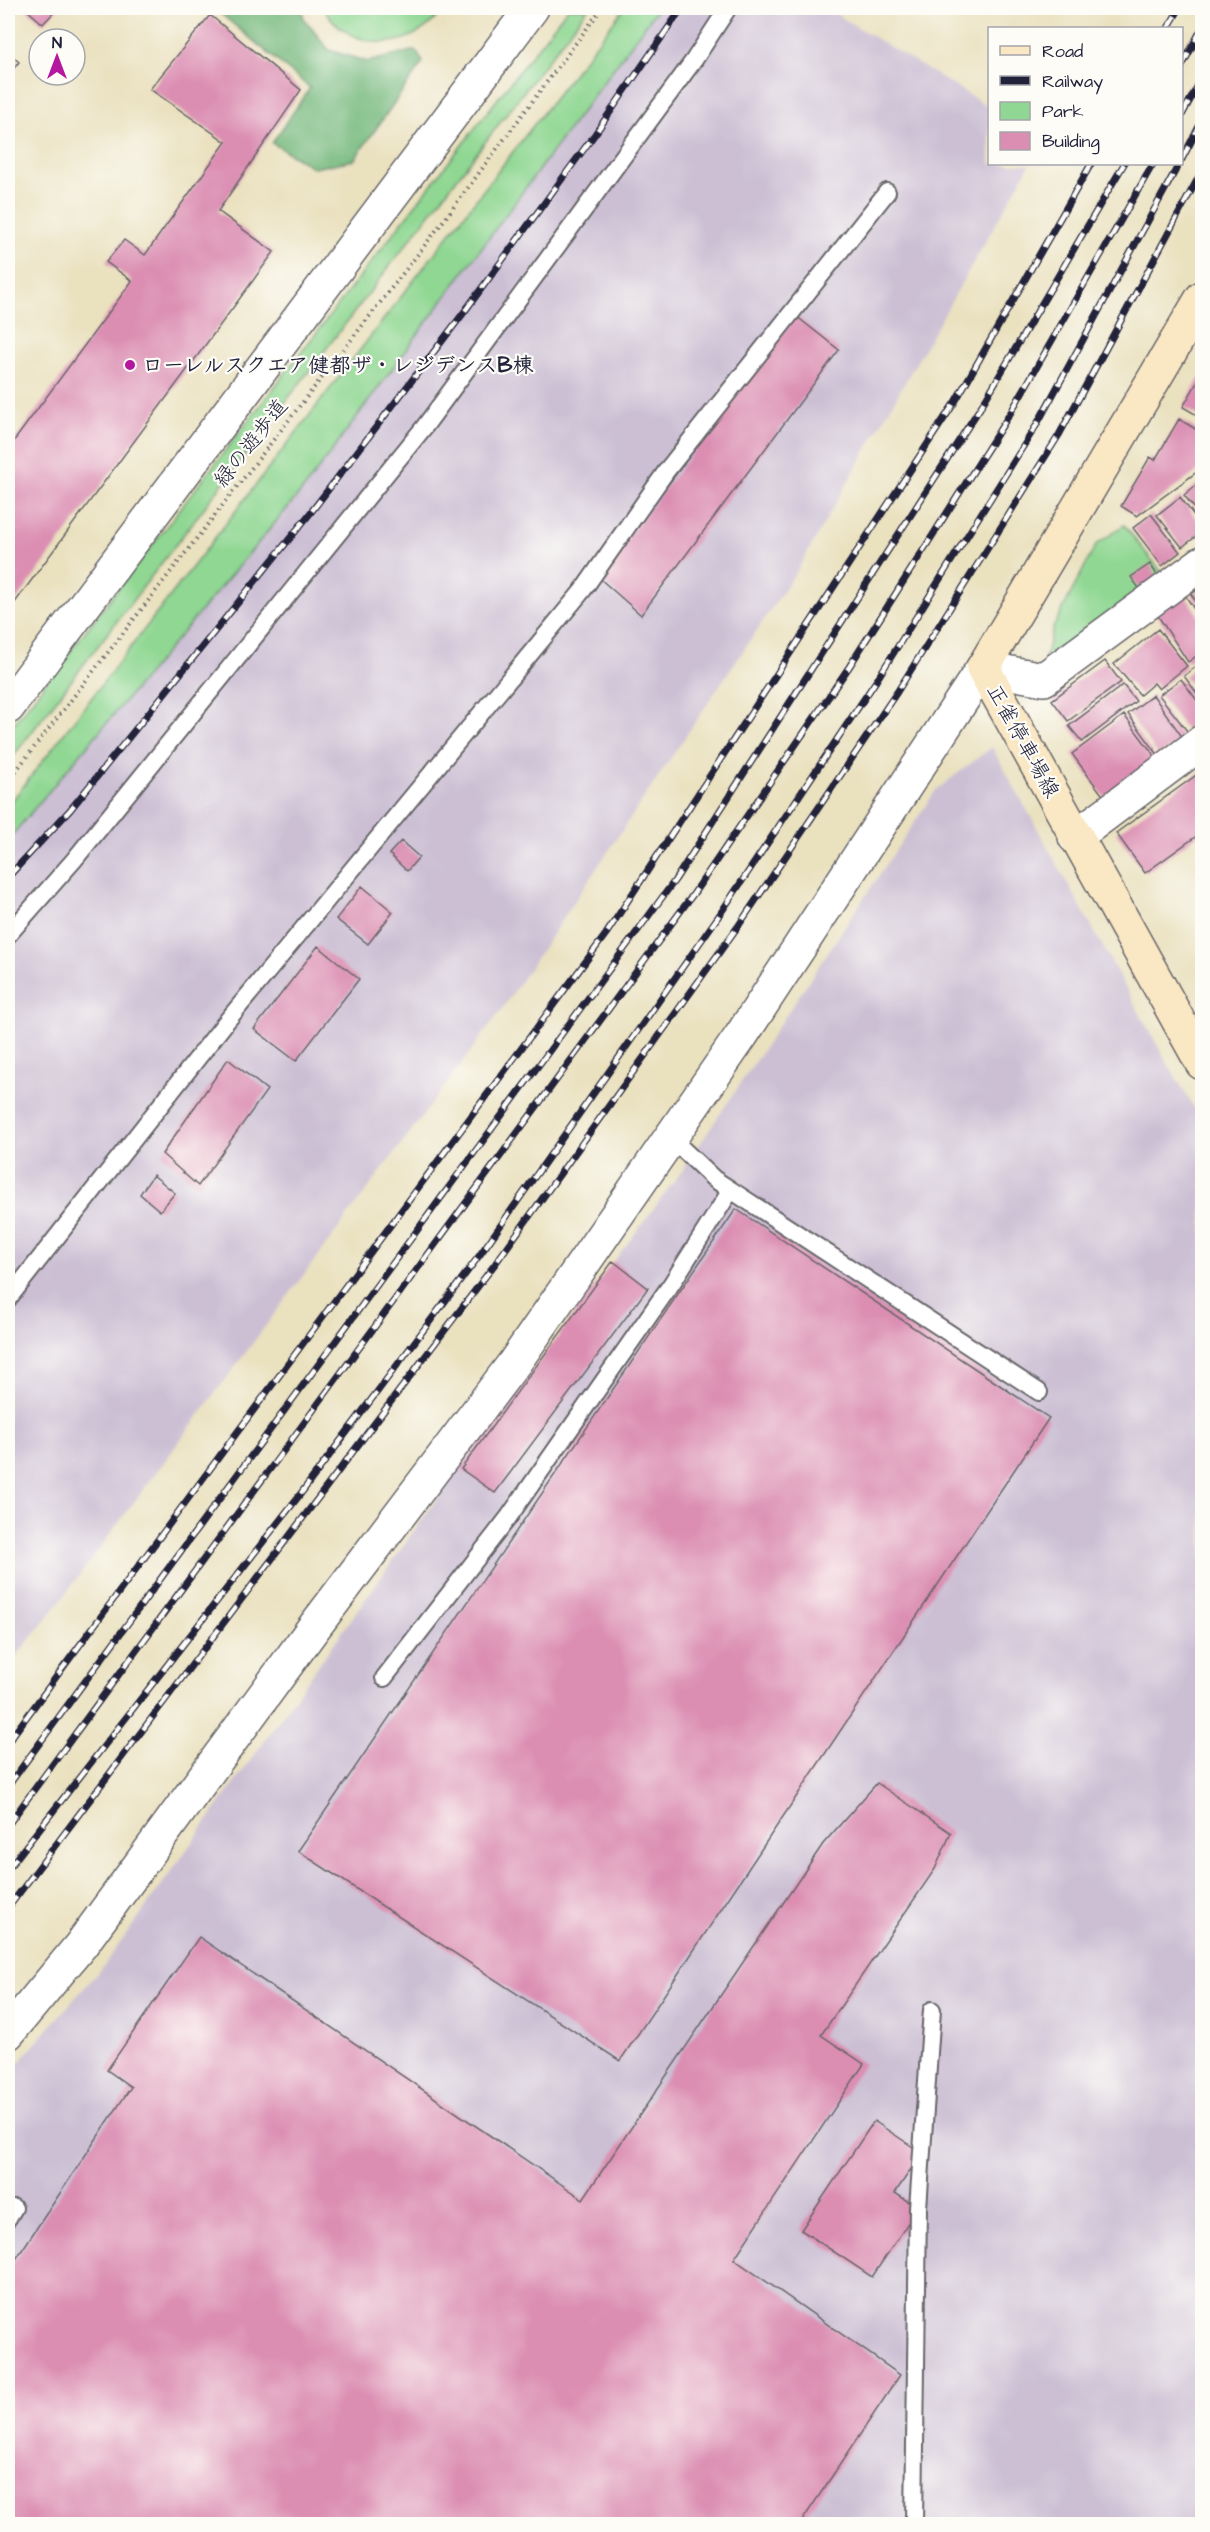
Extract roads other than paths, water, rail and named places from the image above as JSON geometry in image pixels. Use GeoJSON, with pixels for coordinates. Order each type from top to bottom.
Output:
{"type":"FeatureCollection","features":[{"type":"Feature","properties":{"kind":"main road","name":"正雀停車場線"},"geometry":{"type":"LineString","coordinates":[[1203,298],[983,668],[1075,837],[1203,1063]]}},
{"type":"Feature","properties":{"kind":"street"},"geometry":{"type":"LineString","coordinates":[[8,707],[532,8]]}},
{"type":"Feature","properties":{"kind":"street"},"geometry":{"type":"LineString","coordinates":[[8,2032],[81,1945],[305,1639],[515,1362],[741,1036],[983,668],[1044,679],[1203,563]]}},
{"type":"Feature","properties":{"kind":"street"},"geometry":{"type":"LineString","coordinates":[[1075,837],[1203,742]]}},
{"type":"Feature","properties":{"kind":"lane"},"geometry":{"type":"LineString","coordinates":[[8,935],[74,860],[425,426],[694,60],[728,8]]}},
{"type":"Feature","properties":{"kind":"lane"},"geometry":{"type":"LineString","coordinates":[[8,1299],[226,1022],[583,590],[667,470],[887,192]]}},
{"type":"Feature","properties":{"kind":"lane"},"geometry":{"type":"LineString","coordinates":[[671,1138],[714,1179],[1039,1392]]}},
{"type":"Feature","properties":{"kind":"lane"},"geometry":{"type":"LineString","coordinates":[[384,1678],[508,1518],[672,1282],[731,1190]]}},
{"type":"Feature","properties":{"kind":"lane"},"geometry":{"type":"LineString","coordinates":[[914,2524],[918,2208],[932,2010]]}},
{"type":"Feature","properties":{"kind":"railway"},"geometry":{"type":"LineString","coordinates":[[8,877],[70,810],[308,516],[462,315],[595,134],[682,8]]}},
{"type":"Feature","properties":{"kind":"railway"},"geometry":{"type":"LineString","coordinates":[[1169,27],[1180,8]]}},
{"type":"Feature","properties":{"kind":"railway"},"geometry":{"type":"LineString","coordinates":[[1183,64],[1202,28]]}},
{"type":"Feature","properties":{"kind":"railway"},"geometry":{"type":"LineString","coordinates":[[1183,113],[1202,78]]}},
{"type":"Feature","properties":{"kind":"railway"},"geometry":{"type":"LineString","coordinates":[[1183,157],[1202,121]]}},
{"type":"Feature","properties":{"kind":"railway"},"geometry":{"type":"LineString","coordinates":[[8,1742],[606,934],[955,402],[1090,165]]}},
{"type":"Feature","properties":{"kind":"railway"},"geometry":{"type":"LineString","coordinates":[[8,1786],[675,880],[982,405],[1123,165]]}},
{"type":"Feature","properties":{"kind":"railway"},"geometry":{"type":"LineString","coordinates":[[8,1825],[694,893],[849,667],[1011,412],[1152,165]]}},
{"type":"Feature","properties":{"kind":"railway"},"geometry":{"type":"LineString","coordinates":[[8,1869],[302,1492],[479,1256],[720,914],[876,681],[1036,426],[1178,165]]}},
{"type":"Feature","properties":{"kind":"railway"},"geometry":{"type":"LineString","coordinates":[[8,1908],[495,1264],[739,925],[897,692],[1059,435],[1202,171]]}},
{"type":"Feature","properties":{"kind":"place","name":"ローレルスクエア健都ザ・レジデンスB棟"},"geometry":{"type":"Point","coordinates":[130,365]}}]}
